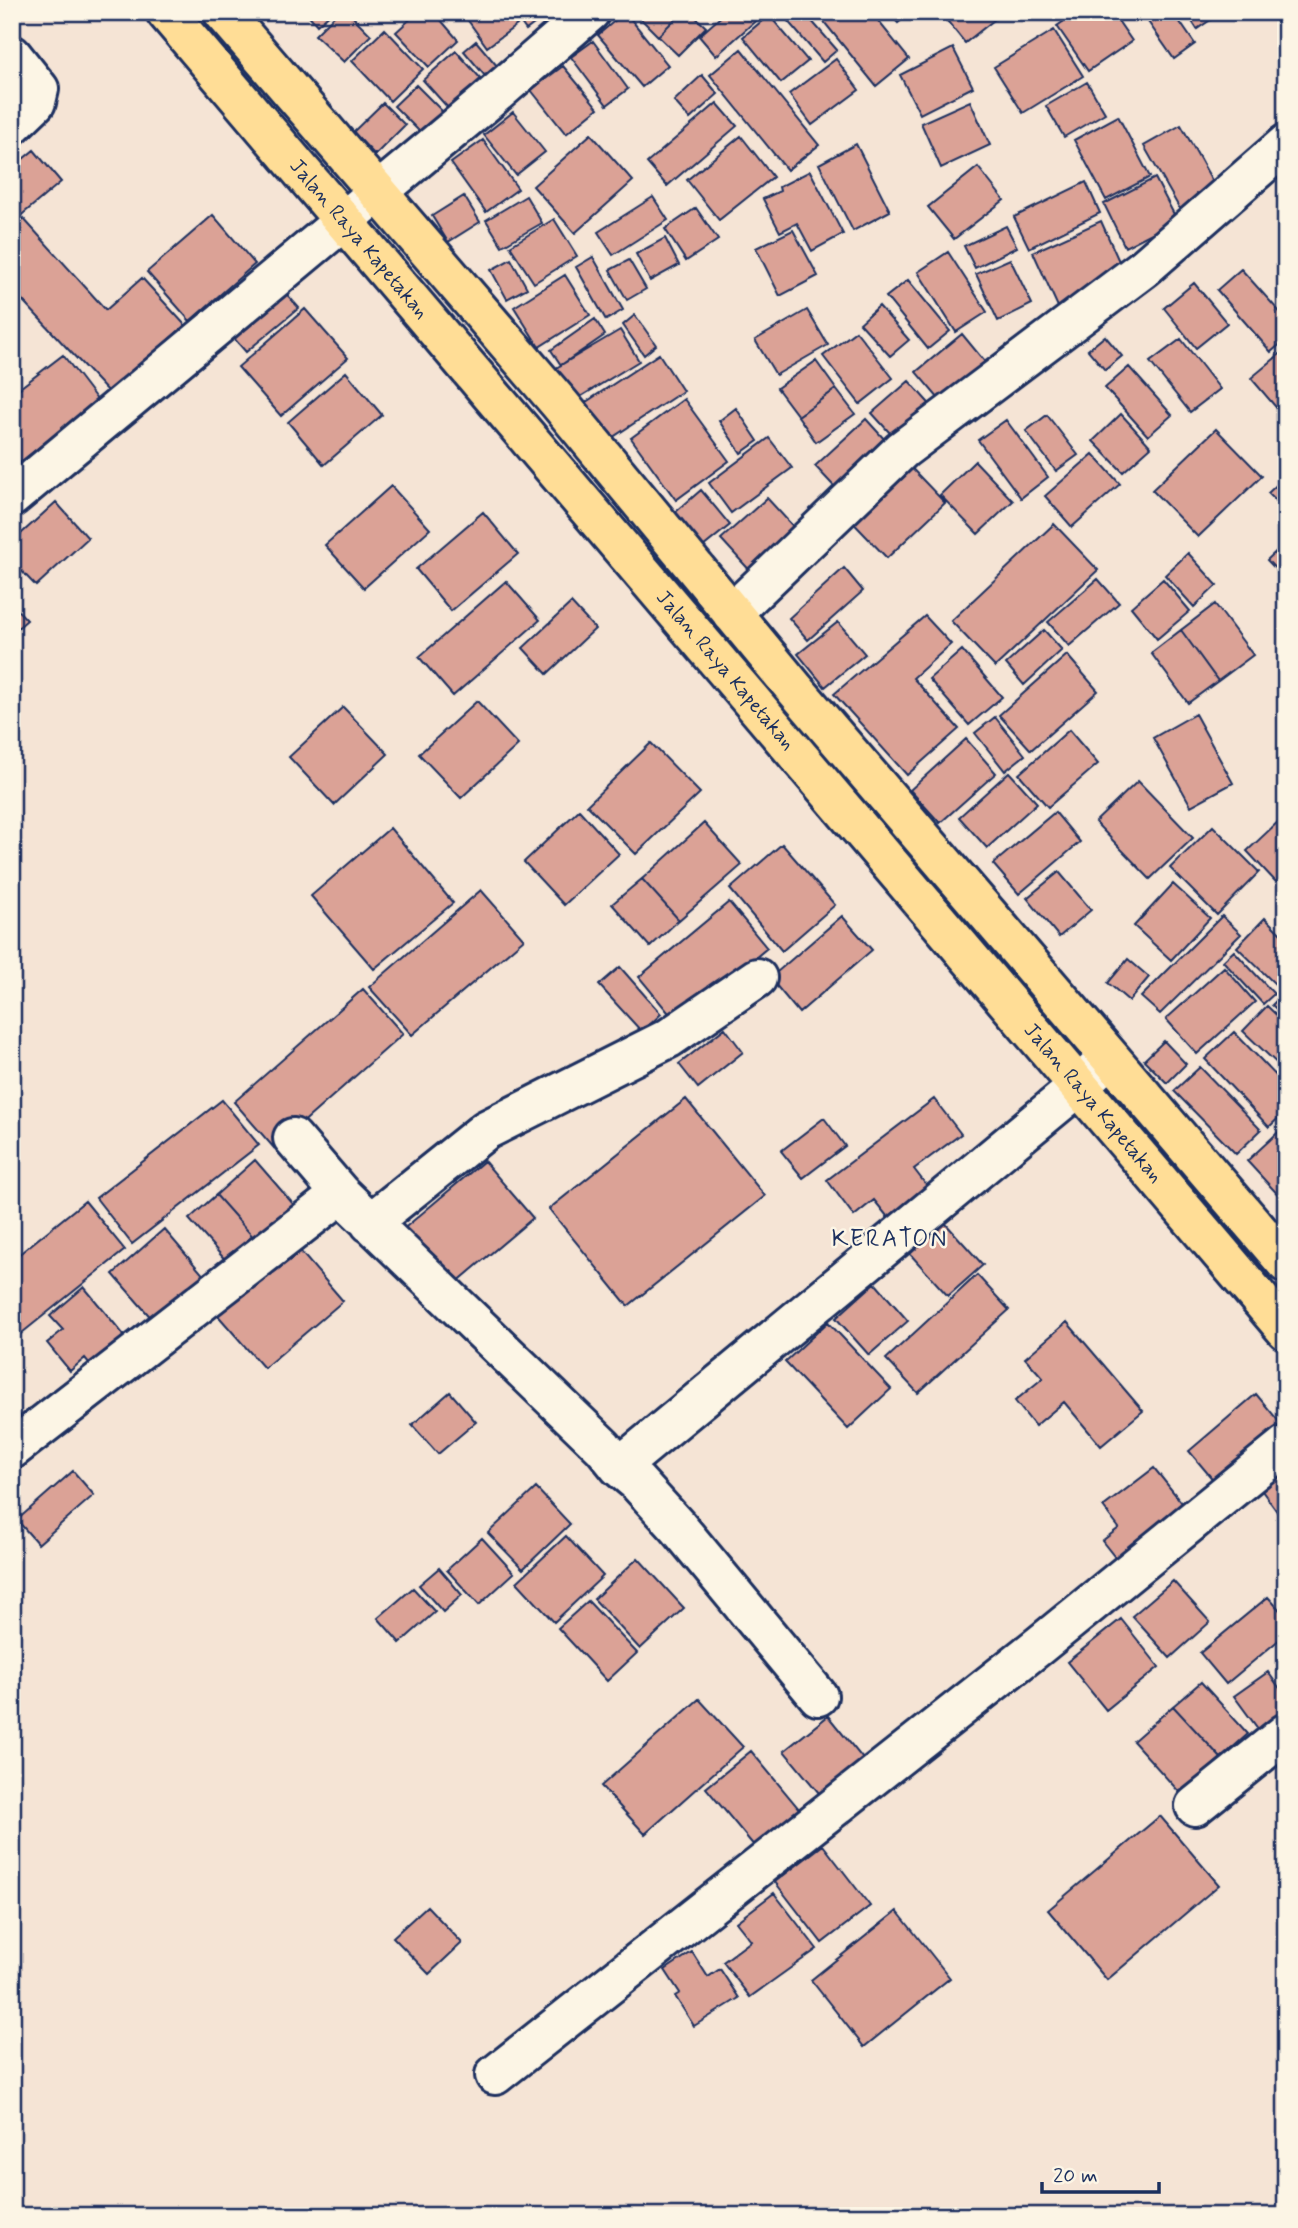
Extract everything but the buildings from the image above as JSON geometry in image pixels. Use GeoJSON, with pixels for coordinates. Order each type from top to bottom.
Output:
{"type":"FeatureCollection","features":[{"type":"Feature","properties":{"kind":"highway","name":"Jalan Raya Kapetakan"},"geometry":{"type":"LineString","coordinates":[[166,12],[1286,1330]]}},
{"type":"Feature","properties":{"kind":"highway","name":"Jalan Raya Kapetakan"},"geometry":{"type":"LineString","coordinates":[[223,12],[559,403],[743,627],[1282,1259]]}},
{"type":"Feature","properties":{"kind":"highway"},"geometry":{"type":"LineString","coordinates":[[720,664],[743,627]]}},
{"type":"Feature","properties":{"kind":"highway"},"geometry":{"type":"LineString","coordinates":[[1182,1209],[1213,1178]]}},
{"type":"Feature","properties":{"kind":"highway"},"geometry":{"type":"LineString","coordinates":[[1246,1284],[1282,1259]]}},
{"type":"Feature","properties":{"kind":"street"},"geometry":{"type":"LineString","coordinates":[[12,497],[100,421],[344,222],[590,12]]}},
{"type":"Feature","properties":{"kind":"street"},"geometry":{"type":"LineString","coordinates":[[12,55],[39,89],[36,102],[12,125]]}},
{"type":"Feature","properties":{"kind":"street"},"geometry":{"type":"LineString","coordinates":[[743,627],[902,450],[1144,268],[1286,145]]}},
{"type":"Feature","properties":{"kind":"street"},"geometry":{"type":"LineString","coordinates":[[370,1223],[486,1130],[670,1038],[757,978]]}},
{"type":"Feature","properties":{"kind":"street"},"geometry":{"type":"LineString","coordinates":[[620,1467],[1078,1087],[1108,1058]]}},
{"type":"Feature","properties":{"kind":"street"},"geometry":{"type":"LineString","coordinates":[[293,1138],[370,1223],[638,1482],[818,1696]]}},
{"type":"Feature","properties":{"kind":"street"},"geometry":{"type":"LineString","coordinates":[[12,1449],[341,1194]]}},
{"type":"Feature","properties":{"kind":"street"},"geometry":{"type":"LineString","coordinates":[[495,2074],[1040,1645],[1286,1445]]}},
{"type":"Feature","properties":{"kind":"street"},"geometry":{"type":"LineString","coordinates":[[1195,1806],[1286,1733]]}},
{"type":"Feature","properties":{"kind":"district","name":"KERATON"},"geometry":{"type":"Point","coordinates":[890,1239]}}]}
